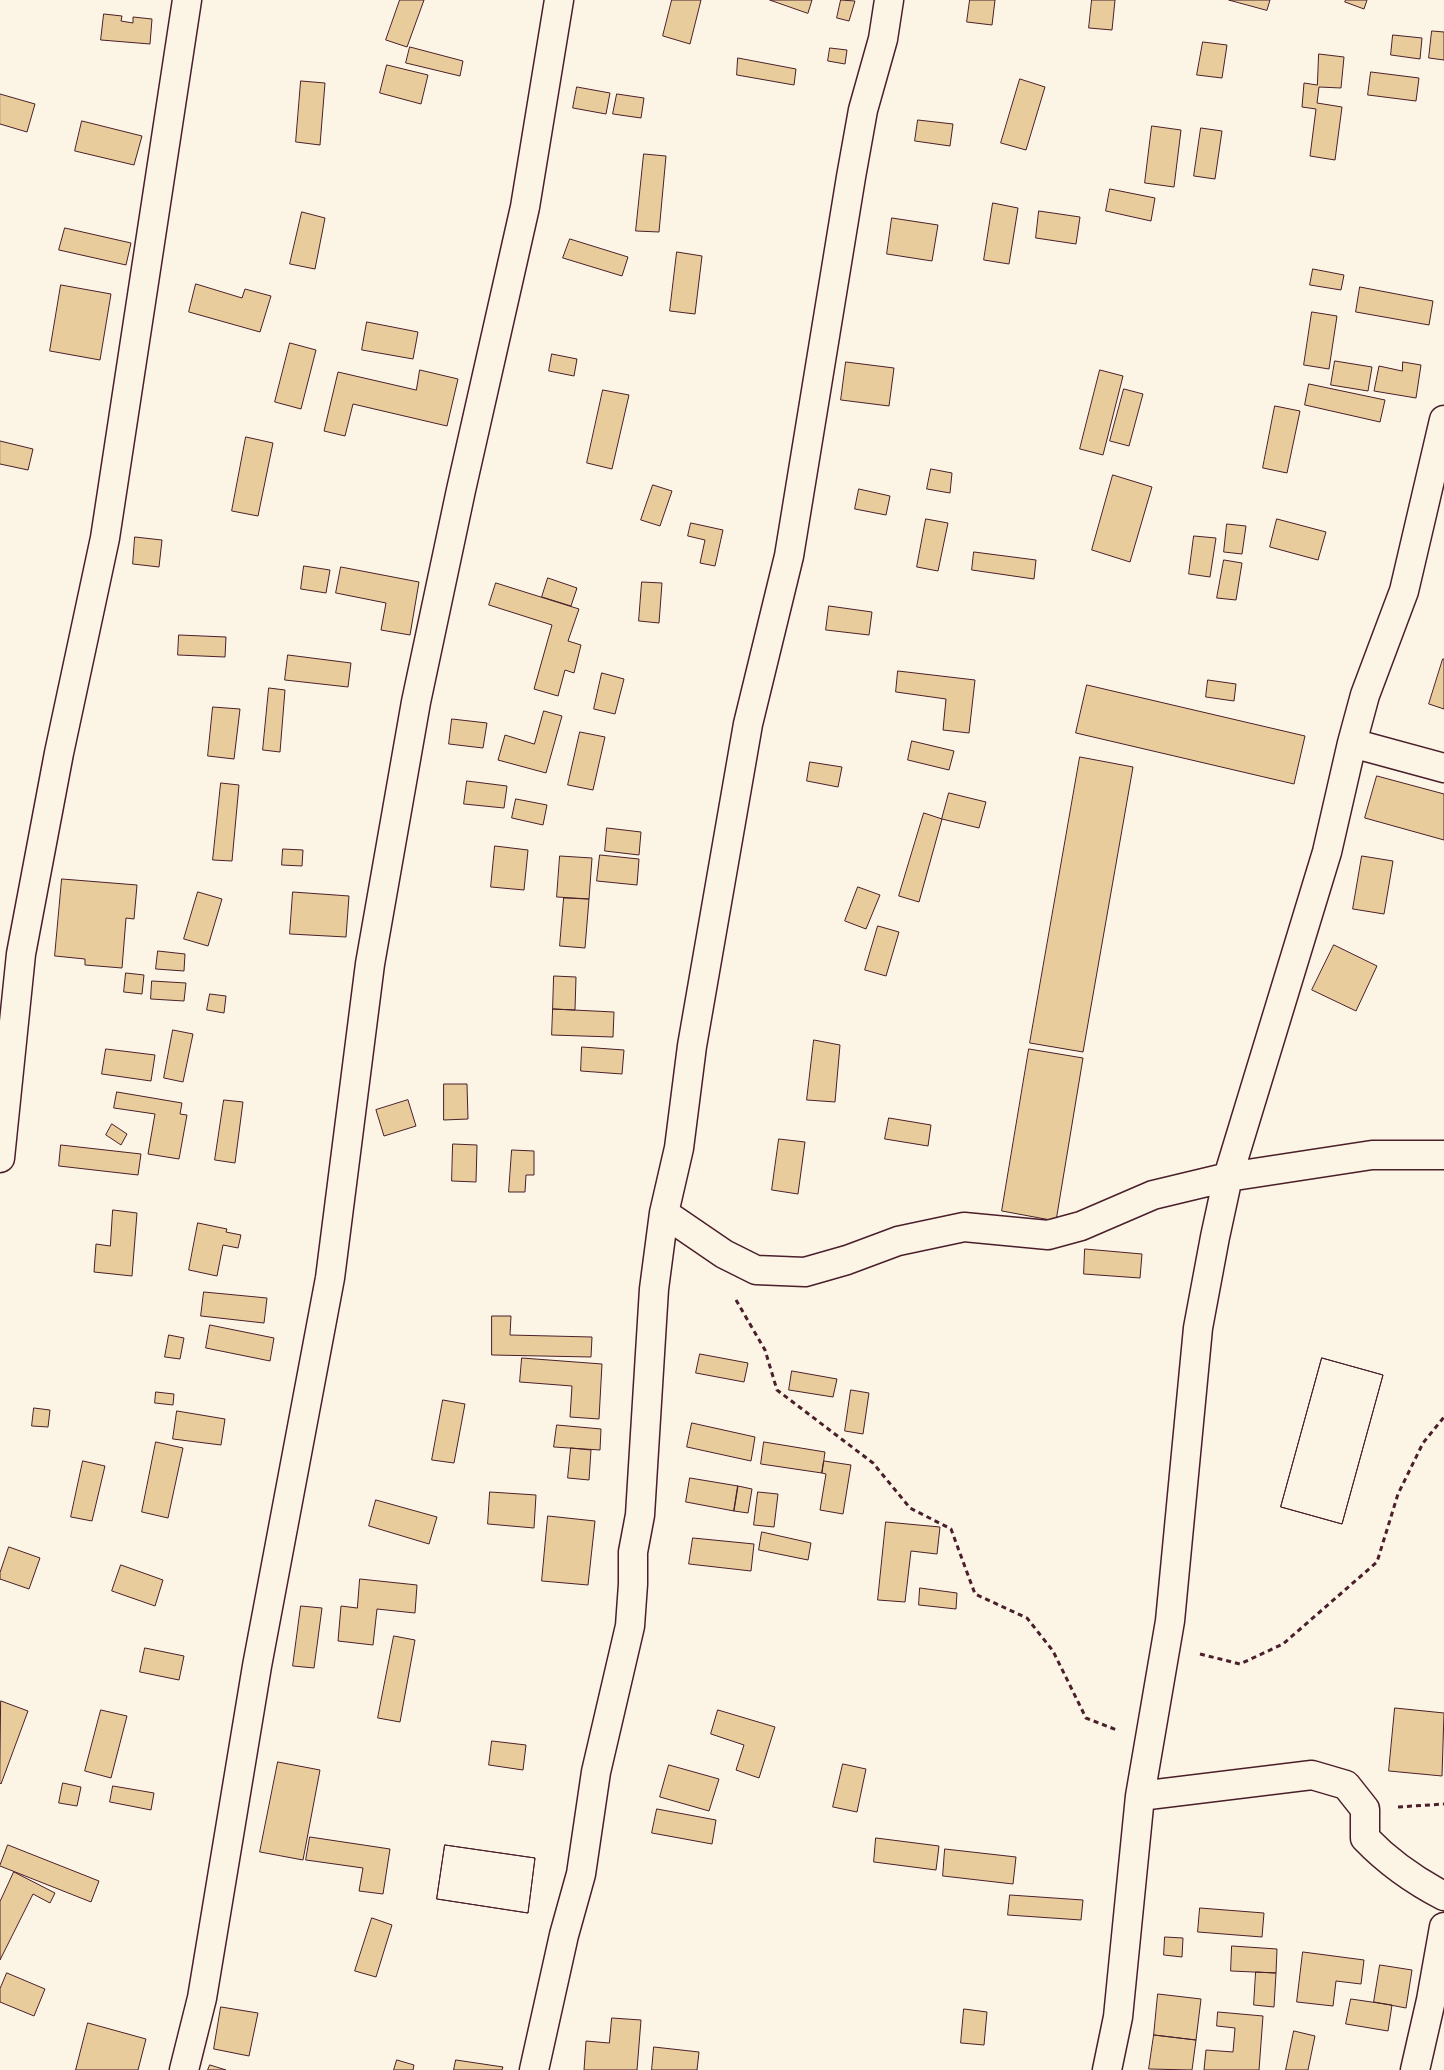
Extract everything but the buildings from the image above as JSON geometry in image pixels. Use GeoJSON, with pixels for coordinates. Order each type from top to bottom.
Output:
{"type":"FeatureCollection","features":[{"type":"Feature","properties":{"kind":"street"},"geometry":{"type":"LineString","coordinates":[[0,1158],[21,954],[59,753],[105,538],[187,0]]}},
{"type":"Feature","properties":{"kind":"street"},"geometry":{"type":"LineString","coordinates":[[184,2070],[202,1998],[258,1656],[330,1278],[370,964],[416,702],[461,490],[525,207],[559,0]]}},
{"type":"Feature","properties":{"kind":"street"},"geometry":{"type":"LineString","coordinates":[[534,2070],[564,1935],[581,1874],[596,1772],[630,1626],[633,1552],[640,1515],[654,1289],[664,1213],[679,1148],[692,1046],[748,724],[788,556],[851,176],[863,110],[883,39],[889,0]]}},
{"type":"Feature","properties":{"kind":"street"},"geometry":{"type":"LineString","coordinates":[[1107,2070],[1118,2017],[1140,1796],[1171,1611],[1198,1328],[1228,1177],[1327,852],[1365,695],[1404,591],[1444,420]]}},
{"type":"Feature","properties":{"kind":"street"},"geometry":{"type":"LineString","coordinates":[[1352,743],[1444,768]]}},
{"type":"Feature","properties":{"kind":"street"},"geometry":{"type":"LineString","coordinates":[[664,1213],[724,1254],[756,1270],[805,1272],[847,1260],[898,1241],[964,1227],[1048,1235],[1081,1226],[1153,1195],[1228,1177],[1372,1155],[1444,1155]]}},
{"type":"Feature","properties":{"kind":"street"},"geometry":{"type":"LineString","coordinates":[[1140,1796],[1312,1774],[1346,1785],[1365,1809],[1365,1838],[1386,1860],[1420,1884],[1444,1896]]}},
{"type":"Feature","properties":{"kind":"street"},"geometry":{"type":"LineString","coordinates":[[1415,2070],[1431,2000],[1444,1927]]}},
{"type":"Feature","properties":{"kind":"path"},"geometry":{"type":"LineString","coordinates":[[724,1254],[728,1285],[765,1350],[777,1390],[874,1463],[910,1508],[951,1529],[974,1594],[1027,1618],[1053,1651],[1086,1718],[1149,1744]]}},
{"type":"Feature","properties":{"kind":"path"},"geometry":{"type":"LineString","coordinates":[[1165,1645],[1240,1664],[1283,1644],[1377,1562],[1398,1494],[1422,1443],[1444,1417]]}},
{"type":"Feature","properties":{"kind":"path"},"geometry":{"type":"LineString","coordinates":[[1365,1809],[1444,1804]]}}]}
